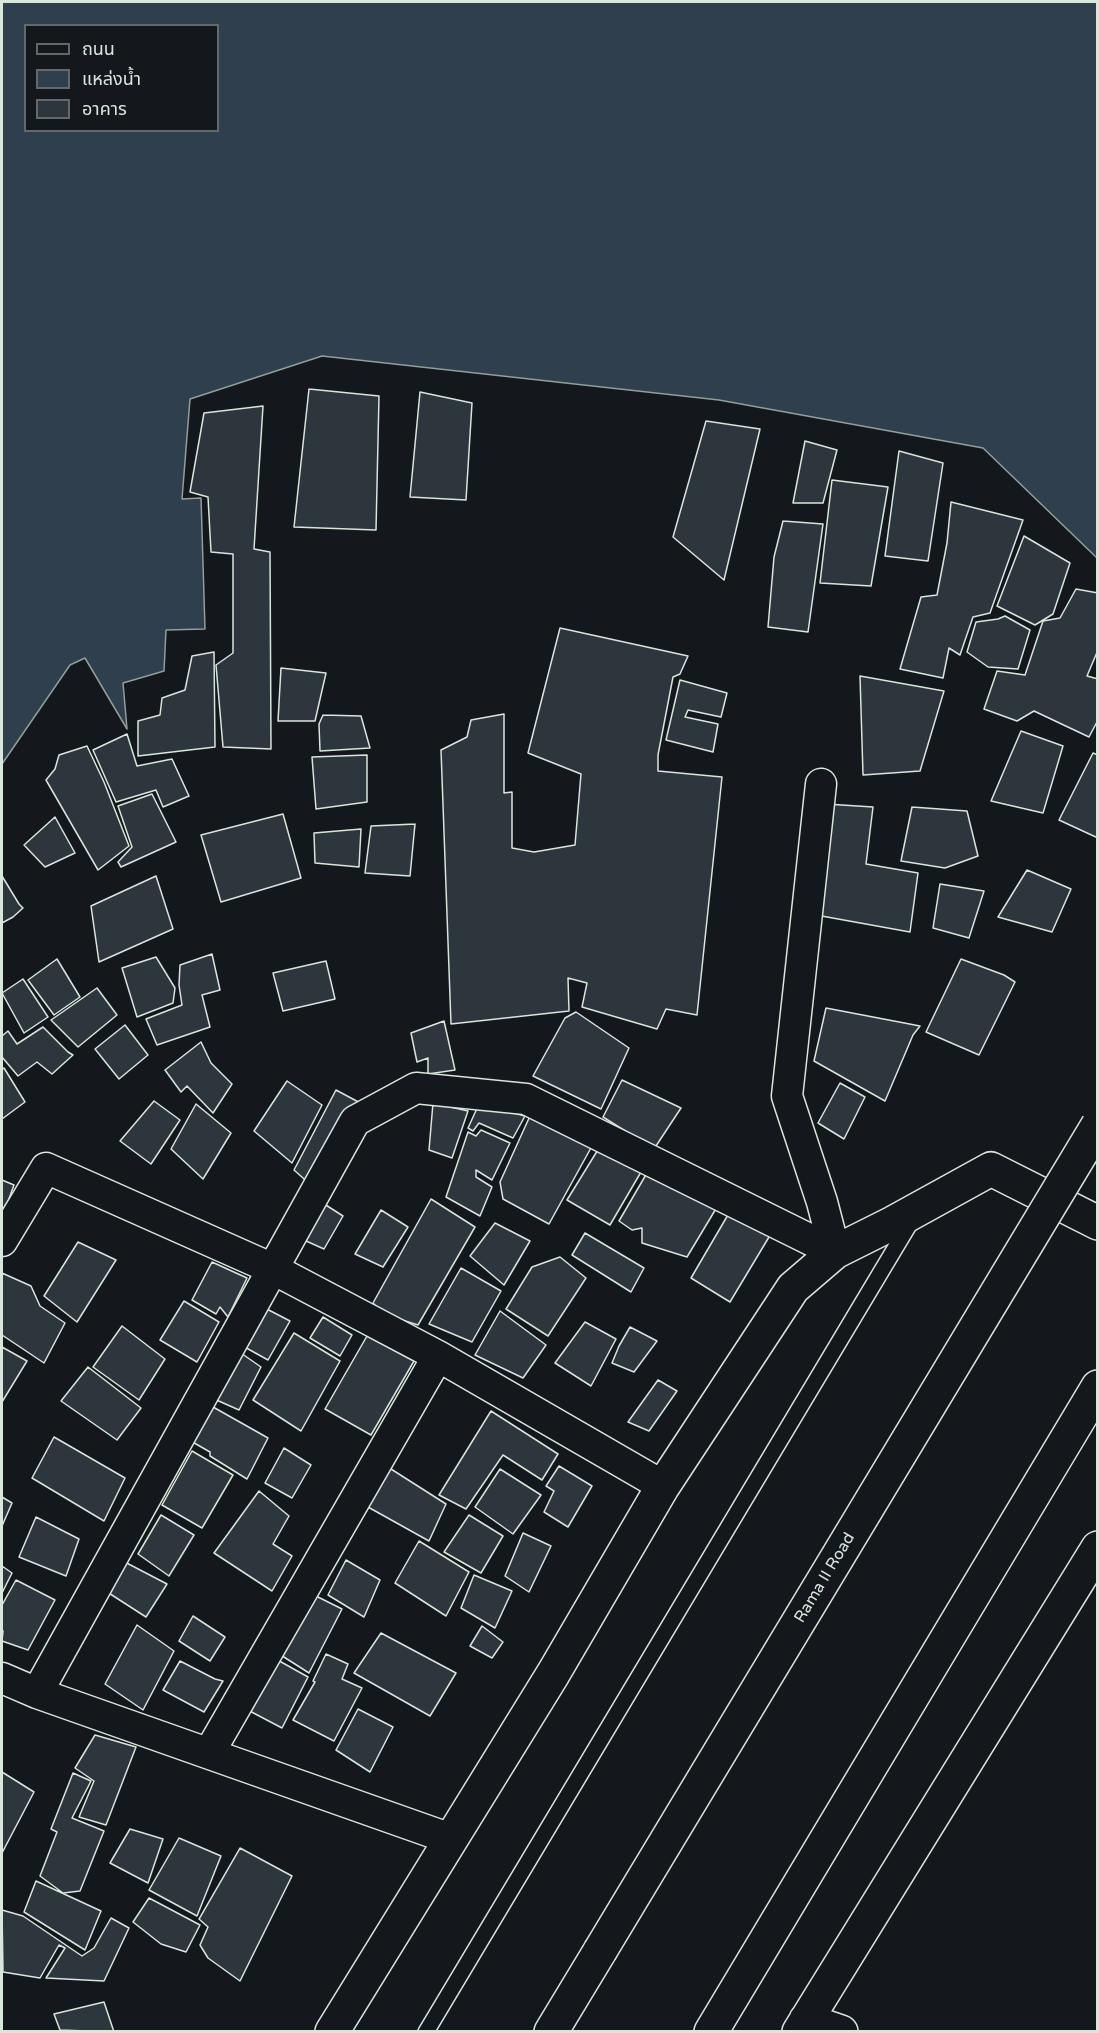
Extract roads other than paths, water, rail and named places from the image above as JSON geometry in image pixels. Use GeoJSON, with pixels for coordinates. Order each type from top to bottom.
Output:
{"type":"FeatureCollection","features":[{"type":"Feature","properties":{"kind":"main road","name":"Rama II Road"},"geometry":{"type":"LineString","coordinates":[[551,2031],[1098,1125]]}},
{"type":"Feature","properties":{"kind":"main road"},"geometry":{"type":"LineString","coordinates":[[332,2031],[553,1674],[663,1486],[794,1288],[834,1252],[918,1210],[991,1169],[1098,1223]]}},
{"type":"Feature","properties":{"kind":"main road"},"geometry":{"type":"LineString","coordinates":[[714,2028],[1098,1387]]}},
{"type":"Feature","properties":{"kind":"main road"},"geometry":{"type":"LineString","coordinates":[[841,2031],[802,2026],[1098,1548]]}},
{"type":"Feature","properties":{"kind":"street"},"geometry":{"type":"LineString","coordinates":[[821,784],[787,1096],[822,1202],[834,1252]]}},
{"type":"Feature","properties":{"kind":"street"},"geometry":{"type":"LineString","coordinates":[[37,1693],[355,1121],[416,1088],[526,1099],[834,1252]]}},
{"type":"Feature","properties":{"kind":"street"},"geometry":{"type":"LineString","coordinates":[[2,1241],[46,1168],[273,1269],[438,1356],[663,1486]]}},
{"type":"Feature","properties":{"kind":"street"},"geometry":{"type":"LineString","coordinates":[[209,1754],[438,1356]]}},
{"type":"Feature","properties":{"kind":"street"},"geometry":{"type":"LineString","coordinates":[[2,1678],[37,1693],[451,1839]]}},
{"type":"Feature","properties":{"kind":"lane"},"geometry":{"type":"LineString","coordinates":[[426,2031],[918,1210]]}},
{"type":"Feature","properties":{"kind":"water"},"geometry":{"type":"Polygon","coordinates":[[[2,2],[1097,2],[1097,558],[983,448],[719,400],[322,356],[190,399],[182,499],[201,498],[205,629],[166,630],[164,671],[123,683],[127,729],[85,658],[70,665],[2,764],[2,2]]]}}]}
